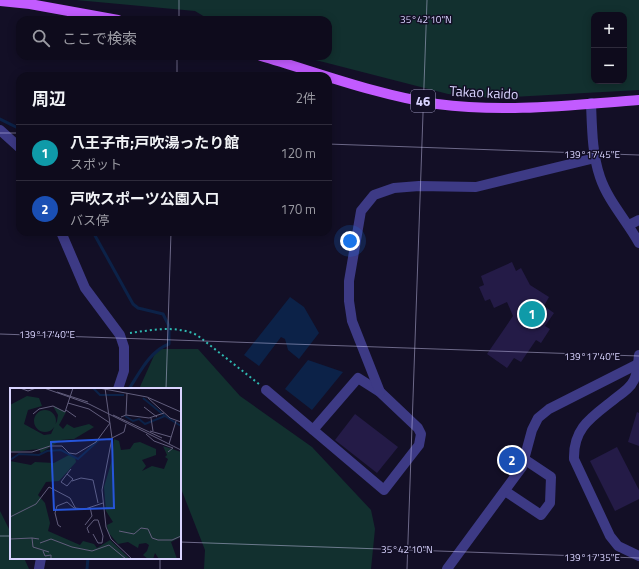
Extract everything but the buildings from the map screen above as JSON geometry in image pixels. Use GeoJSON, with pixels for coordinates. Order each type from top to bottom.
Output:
{"type":"FeatureCollection","features":[{"type":"Feature","properties":{"kind":"main road"},"geometry":{"type":"LineString","coordinates":[[0,1],[30,4],[96,16]]}},
{"type":"Feature","properties":{"kind":"main road","name":"Takao kaido"},"geometry":{"type":"LineString","coordinates":[[275,60],[315,72]]}},
{"type":"Feature","properties":{"kind":"main road","name":"Takao kaido"},"geometry":{"type":"LineString","coordinates":[[332,77],[395,96],[437,104],[502,108],[639,100]]}},
{"type":"Feature","properties":{"kind":"street"},"geometry":{"type":"LineString","coordinates":[[591,103],[596,158],[600,177],[609,195],[629,225],[639,244]]}},
{"type":"Feature","properties":{"kind":"street"},"geometry":{"type":"LineString","coordinates":[[0,130],[16,144]]}},
{"type":"Feature","properties":{"kind":"street"},"geometry":{"type":"LineString","coordinates":[[380,392],[352,321],[348,301],[349,281],[362,211],[374,195],[394,188],[419,186],[476,187],[596,158]]}},
{"type":"Feature","properties":{"kind":"street"},"geometry":{"type":"LineString","coordinates":[[629,225],[639,220]]}},
{"type":"Feature","properties":{"kind":"street"},"geometry":{"type":"LineString","coordinates":[[63,236],[85,288],[120,335],[124,347],[124,371],[118,388]]}},
{"type":"Feature","properties":{"kind":"street"},"geometry":{"type":"LineString","coordinates":[[447,569],[522,467],[532,430],[538,418],[549,409],[638,360]]}},
{"type":"Feature","properties":{"kind":"street"},"geometry":{"type":"LineString","coordinates":[[638,360],[634,381],[627,390],[583,426],[576,436],[574,459],[610,536],[618,546],[639,556]]}},
{"type":"Feature","properties":{"kind":"street"},"geometry":{"type":"LineString","coordinates":[[266,390],[313,430],[384,490],[419,445],[421,434],[418,428],[380,392],[358,378],[313,430]]}},
{"type":"Feature","properties":{"kind":"street"},"geometry":{"type":"LineString","coordinates":[[505,491],[541,515],[550,503],[551,477],[524,459]]}},
{"type":"Feature","properties":{"kind":"street"},"geometry":{"type":"LineString","coordinates":[[39,569],[41,559]]}},
{"type":"Feature","properties":{"kind":"path"},"geometry":{"type":"LineString","coordinates":[[120,335],[177,329],[190,332],[197,335],[266,390]]}},
{"type":"Feature","properties":{"kind":"green space"},"geometry":{"type":"Polygon","coordinates":[[[76,0],[639,0],[639,90],[493,98],[448,94],[316,60],[332,60],[332,16],[203,16],[195,11],[76,0]]]}},
{"type":"Feature","properties":{"kind":"green space"},"geometry":{"type":"Polygon","coordinates":[[[157,349],[198,349],[240,396],[312,447],[371,510],[375,529],[371,569],[204,569],[205,550],[181,489],[181,388],[139,388],[157,349]]]}},
{"type":"Feature","properties":{"kind":"green space"},"geometry":{"type":"Polygon","coordinates":[[[0,511],[10,531],[10,559],[24,559],[29,569],[0,569],[0,511]]]}},
{"type":"Feature","properties":{"kind":"water"},"geometry":{"type":"Polygon","coordinates":[[[290,297],[304,307],[319,333],[299,359],[288,350],[285,339],[281,337],[259,366],[244,355],[290,297]]]}},
{"type":"Feature","properties":{"kind":"water"},"geometry":{"type":"Polygon","coordinates":[[[308,360],[343,372],[312,410],[285,389],[308,360]]]}},
{"type":"Feature","properties":{"kind":"waterway"},"geometry":{"type":"LineString","coordinates":[[0,119],[16,127]]}},
{"type":"Feature","properties":{"kind":"waterway"},"geometry":{"type":"LineString","coordinates":[[95,236],[133,304],[138,308],[163,314],[169,326],[169,344],[162,347],[151,357],[141,369],[130,388]]}},
{"type":"Feature","properties":{"kind":"waterway"},"geometry":{"type":"LineString","coordinates":[[87,569],[88,559]]}},
{"type":"Feature","properties":{"kind":"place","name":"八王子市;戸吹湯ったり館"},"geometry":{"type":"Point","coordinates":[532,314]}},
{"type":"Feature","properties":{"kind":"place","name":"戸吹スポーツ公園入口"},"geometry":{"type":"Point","coordinates":[512,460]}}]}
